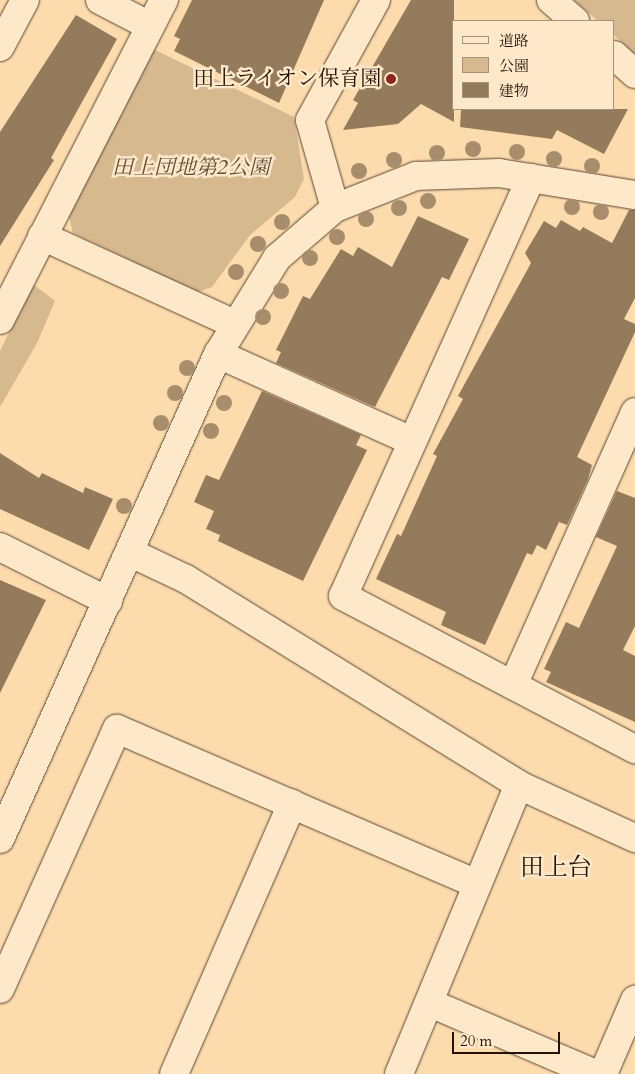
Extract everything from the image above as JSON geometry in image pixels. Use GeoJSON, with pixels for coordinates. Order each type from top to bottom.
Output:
{"type":"FeatureCollection","features":[{"type":"Feature","properties":{"kind":"street"},"geometry":{"type":"LineString","coordinates":[[0,47],[25,0]]}},
{"type":"Feature","properties":{"kind":"street"},"geometry":{"type":"LineString","coordinates":[[100,0],[150,26]]}},
{"type":"Feature","properties":{"kind":"street"},"geometry":{"type":"LineString","coordinates":[[0,320],[164,0]]}},
{"type":"Feature","properties":{"kind":"street"},"geometry":{"type":"LineString","coordinates":[[336,208],[310,120],[376,0]]}},
{"type":"Feature","properties":{"kind":"street"},"geometry":{"type":"LineString","coordinates":[[551,0],[574,20]]}},
{"type":"Feature","properties":{"kind":"street"},"geometry":{"type":"LineString","coordinates":[[615,56],[635,74]]}},
{"type":"Feature","properties":{"kind":"street"},"geometry":{"type":"LineString","coordinates":[[0,839],[131,553],[218,354],[234,324],[277,258],[336,208],[416,176],[474,171],[635,195]]}},
{"type":"Feature","properties":{"kind":"street"},"geometry":{"type":"LineString","coordinates":[[531,178],[343,596],[635,749]]}},
{"type":"Feature","properties":{"kind":"street"},"geometry":{"type":"LineString","coordinates":[[42,236],[234,324]]}},
{"type":"Feature","properties":{"kind":"street"},"geometry":{"type":"LineString","coordinates":[[218,354],[412,441]]}},
{"type":"Feature","properties":{"kind":"street"},"geometry":{"type":"LineString","coordinates":[[513,685],[635,412]]}},
{"type":"Feature","properties":{"kind":"street"},"geometry":{"type":"LineString","coordinates":[[0,547],[108,601]]}},
{"type":"Feature","properties":{"kind":"street"},"geometry":{"type":"LineString","coordinates":[[131,553],[186,579],[519,785],[635,838]]}},
{"type":"Feature","properties":{"kind":"street"},"geometry":{"type":"LineString","coordinates":[[0,990],[117,729],[477,884]]}},
{"type":"Feature","properties":{"kind":"street"},"geometry":{"type":"LineString","coordinates":[[399,1074],[519,785]]}},
{"type":"Feature","properties":{"kind":"street"},"geometry":{"type":"LineString","coordinates":[[174,1074],[292,804]]}},
{"type":"Feature","properties":{"kind":"street"},"geometry":{"type":"LineString","coordinates":[[603,1074],[635,1000]]}},
{"type":"Feature","properties":{"kind":"street"},"geometry":{"type":"LineString","coordinates":[[430,1003],[596,1074]]}},
{"type":"Feature","properties":{"kind":"green space"},"geometry":{"type":"Polygon","coordinates":[[[574,0],[635,0],[635,54],[615,36],[615,20],[597,20],[574,0]]]}},
{"type":"Feature","properties":{"kind":"green space","name":"田上団地第2公園"},"geometry":{"type":"Polygon","coordinates":[[[153,49],[294,117],[304,179],[295,197],[250,235],[212,287],[198,292],[73,233],[67,209],[153,49]]]}},
{"type":"Feature","properties":{"kind":"green space"},"geometry":{"type":"Polygon","coordinates":[[[33,284],[55,301],[37,343],[0,407],[0,351],[33,284]]]}},
{"type":"Feature","properties":{"kind":"building"},"geometry":{"type":"Polygon","coordinates":[[[192,0],[324,0],[279,103],[174,51],[180,39],[174,36],[192,0]]]}},
{"type":"Feature","properties":{"kind":"building"},"geometry":{"type":"Polygon","coordinates":[[[411,0],[454,0],[454,20],[452,20],[452,110],[454,110],[454,122],[421,104],[398,124],[343,130],[358,103],[353,100],[411,0]]]}},
{"type":"Feature","properties":{"kind":"building"},"geometry":{"type":"Polygon","coordinates":[[[76,15],[117,39],[51,158],[54,160],[0,246],[0,132],[76,15]]]}},
{"type":"Feature","properties":{"kind":"building"},"geometry":{"type":"Polygon","coordinates":[[[628,109],[604,154],[557,130],[552,139],[460,127],[461,110],[628,109]]]}},
{"type":"Feature","properties":{"kind":"building"},"geometry":{"type":"Polygon","coordinates":[[[629,210],[635,210],[635,298],[624,319],[635,324],[635,332],[577,457],[592,465],[588,479],[567,525],[559,522],[546,550],[537,545],[532,555],[527,553],[485,645],[441,625],[446,612],[376,579],[397,534],[401,536],[437,456],[433,454],[463,399],[458,396],[531,263],[525,253],[544,221],[556,228],[561,220],[580,231],[583,227],[612,243],[629,210]]]}},
{"type":"Feature","properties":{"kind":"building"},"geometry":{"type":"Polygon","coordinates":[[[418,216],[469,239],[449,280],[442,277],[375,407],[276,363],[281,352],[276,350],[303,296],[310,299],[341,249],[353,256],[358,247],[392,267],[418,216]]]}},
{"type":"Feature","properties":{"kind":"building"},"geometry":{"type":"Polygon","coordinates":[[[262,391],[361,435],[356,445],[367,450],[303,581],[218,541],[220,535],[206,529],[214,511],[194,502],[206,475],[219,480],[262,391]]]}},
{"type":"Feature","properties":{"kind":"building"},"geometry":{"type":"Polygon","coordinates":[[[0,453],[39,478],[42,473],[83,493],[85,487],[113,499],[89,550],[0,509],[0,453]]]}},
{"type":"Feature","properties":{"kind":"building"},"geometry":{"type":"Polygon","coordinates":[[[617,491],[635,498],[635,626],[623,650],[635,656],[635,722],[546,682],[551,672],[544,669],[566,622],[579,628],[617,546],[596,537],[617,491]]]}},
{"type":"Feature","properties":{"kind":"building"},"geometry":{"type":"Polygon","coordinates":[[[0,580],[46,600],[0,693],[0,580]]]}},
{"type":"Feature","properties":{"kind":"place","name":"田上ライオン保育園"},"geometry":{"type":"Point","coordinates":[391,79]}},
{"type":"Feature","properties":{"kind":"district","name":"田上台"},"geometry":{"type":"Point","coordinates":[556,868]}}]}
